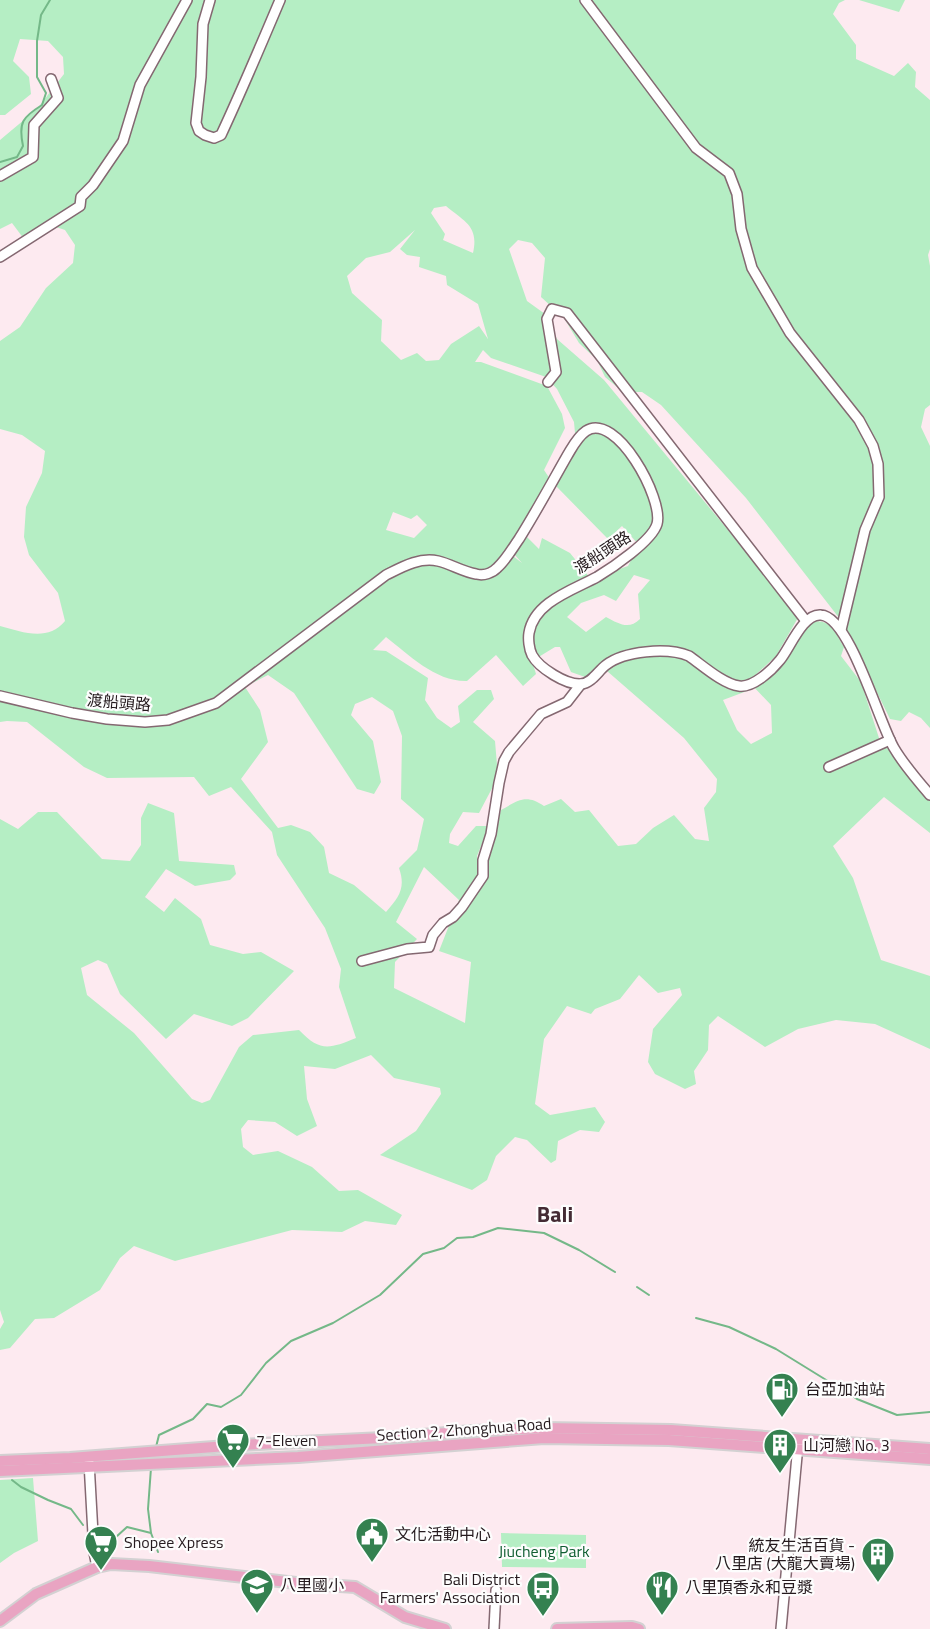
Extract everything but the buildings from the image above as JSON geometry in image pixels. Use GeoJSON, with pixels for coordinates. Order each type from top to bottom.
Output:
{"type":"FeatureCollection","features":[{"type":"Feature","properties":{"kind":"main road","name":"Section 2, Zhonghua Road"},"geometry":{"type":"LineString","coordinates":[[0,1471],[240,1445],[543,1428],[670,1430],[930,1459]]}},
{"type":"Feature","properties":{"kind":"main road","name":"Section 2, Zhonghua Road"},"geometry":{"type":"LineString","coordinates":[[798,1444],[930,1449]]}},
{"type":"Feature","properties":{"kind":"main road","name":"Section 2, Zhonghua Road"},"geometry":{"type":"LineString","coordinates":[[0,1461],[89,1461]]}},
{"type":"Feature","properties":{"kind":"main road"},"geometry":{"type":"LineString","coordinates":[[0,1621],[36,1594],[97,1567],[111,1564],[355,1587],[405,1617],[446,1629]]}},
{"type":"Feature","properties":{"kind":"main road"},"geometry":{"type":"LineString","coordinates":[[556,1629],[632,1627],[639,1629]]}},
{"type":"Feature","properties":{"kind":"street"},"geometry":{"type":"LineString","coordinates":[[0,257],[80,206],[81,196],[93,185],[123,141],[140,85],[187,0]]}},
{"type":"Feature","properties":{"kind":"street"},"geometry":{"type":"LineString","coordinates":[[210,0],[203,24],[196,123],[199,131],[214,138],[221,135],[226,125],[280,0]]}},
{"type":"Feature","properties":{"kind":"street"},"geometry":{"type":"LineString","coordinates":[[585,0],[696,148],[729,173],[737,194],[741,229],[752,268],[790,333],[859,420],[873,446],[878,464],[879,497],[865,530],[841,630]]}},
{"type":"Feature","properties":{"kind":"street"},"geometry":{"type":"LineString","coordinates":[[0,176],[33,157],[34,125],[57,98],[51,79]]}},
{"type":"Feature","properties":{"kind":"street"},"geometry":{"type":"LineString","coordinates":[[548,382],[556,372],[547,319],[552,309],[567,313],[806,621]]}},
{"type":"Feature","properties":{"kind":"street","name":"渡船頭路"},"geometry":{"type":"LineString","coordinates":[[0,696],[72,713],[145,722],[168,720],[216,703],[386,575],[413,562],[435,561],[478,575],[490,573],[496,569],[504,561],[527,526],[575,442],[587,430],[597,429],[610,433],[620,441],[644,474],[658,512],[657,525],[642,544],[597,577],[572,588],[550,603],[538,612],[531,626],[528,640],[532,655],[541,666],[568,682],[581,684]]}},
{"type":"Feature","properties":{"kind":"street"},"geometry":{"type":"LineString","coordinates":[[362,961],[407,949],[429,947],[433,935],[462,907],[483,876],[483,860],[491,834],[499,783],[504,761],[509,752],[541,714],[567,702],[581,684],[589,681],[604,666],[619,657],[660,651],[682,653],[729,683],[741,687],[758,681],[780,660],[806,621],[820,615],[828,616],[847,638],[894,748],[930,795]]}},
{"type":"Feature","properties":{"kind":"street"},"geometry":{"type":"LineString","coordinates":[[829,767],[890,740]]}},
{"type":"Feature","properties":{"kind":"street"},"geometry":{"type":"LineString","coordinates":[[782,1629],[798,1444]]}},
{"type":"Feature","properties":{"kind":"street"},"geometry":{"type":"LineString","coordinates":[[89,1461],[94,1552],[97,1567]]}},
{"type":"Feature","properties":{"kind":"street"},"geometry":{"type":"LineString","coordinates":[[494,1629],[496,1590]]}},
{"type":"Feature","properties":{"kind":"green space"},"geometry":{"type":"Polygon","coordinates":[[[0,0],[845,0],[839,3],[833,14],[856,45],[856,59],[894,76],[908,63],[916,72],[915,87],[930,100],[930,249],[928,255],[930,266],[930,405],[925,409],[921,427],[930,446],[930,728],[921,718],[909,712],[901,721],[890,719],[843,623],[746,498],[661,405],[642,392],[623,392],[605,377],[597,360],[579,343],[564,318],[541,297],[545,258],[532,243],[518,240],[509,249],[527,301],[545,314],[557,339],[604,380],[799,616],[776,656],[751,679],[747,691],[723,700],[737,730],[751,744],[772,733],[771,705],[752,685],[810,622],[823,622],[834,631],[844,647],[841,656],[861,682],[879,738],[930,799],[930,833],[884,797],[833,846],[853,878],[881,960],[930,976],[930,1049],[875,1024],[836,1020],[798,1029],[765,1047],[718,1016],[709,1025],[708,1050],[694,1071],[696,1084],[685,1089],[655,1074],[648,1062],[653,1029],[682,995],[680,988],[658,993],[639,975],[620,999],[595,1009],[591,1014],[567,1006],[544,1039],[535,1104],[550,1115],[595,1107],[605,1122],[599,1132],[580,1130],[558,1141],[556,1160],[551,1163],[527,1140],[515,1137],[496,1156],[487,1180],[472,1190],[380,1155],[416,1131],[441,1094],[440,1088],[394,1078],[371,1055],[335,1069],[304,1066],[307,1099],[317,1126],[297,1136],[275,1122],[248,1120],[241,1129],[243,1147],[253,1155],[278,1151],[312,1167],[339,1191],[358,1190],[402,1215],[396,1225],[365,1221],[342,1232],[292,1230],[175,1261],[134,1246],[120,1258],[100,1290],[54,1318],[35,1319],[10,1348],[0,1350],[0,1329],[4,1322],[0,1310],[0,819],[18,829],[38,812],[57,812],[102,859],[130,861],[141,845],[141,818],[148,803],[174,813],[179,861],[234,865],[236,874],[230,880],[195,886],[166,869],[145,897],[164,912],[175,898],[201,919],[210,945],[243,954],[261,952],[294,971],[248,1018],[232,1026],[194,1014],[166,1039],[120,994],[107,964],[98,960],[81,968],[87,995],[134,1033],[192,1099],[202,1103],[210,1100],[239,1047],[253,1035],[299,1030],[313,1042],[325,1046],[356,1038],[339,987],[341,969],[325,928],[277,855],[272,832],[231,787],[209,796],[194,777],[107,778],[84,767],[27,722],[0,722],[0,626],[34,634],[51,631],[65,621],[58,593],[29,555],[24,537],[26,507],[42,473],[45,451],[22,435],[0,429],[0,341],[20,327],[46,288],[73,263],[75,245],[65,230],[56,227],[34,241],[24,239],[12,223],[0,229],[0,140],[37,109],[64,74],[63,57],[48,41],[20,39],[13,61],[29,77],[31,94],[5,115],[0,115],[0,0]],[[446,206],[434,208],[431,213],[445,234],[443,240],[473,253],[474,237],[469,225],[446,206]],[[415,230],[390,252],[366,258],[347,276],[352,293],[382,320],[381,341],[401,360],[417,353],[426,361],[439,360],[451,344],[479,326],[488,339],[478,304],[447,285],[446,276],[419,267],[420,257],[407,255],[400,249],[415,230]],[[483,350],[475,362],[481,362],[547,386],[562,414],[565,428],[544,470],[550,479],[508,552],[522,563],[514,554],[527,537],[539,549],[542,538],[570,553],[591,579],[628,566],[639,545],[622,526],[608,539],[556,486],[576,444],[574,422],[557,389],[546,377],[491,358],[483,350]],[[393,512],[386,530],[414,538],[427,525],[417,515],[411,519],[393,512]],[[634,575],[616,601],[604,595],[581,603],[567,617],[586,632],[606,617],[620,624],[632,624],[640,619],[638,594],[650,580],[634,575]],[[386,637],[373,650],[386,651],[428,678],[425,700],[437,718],[451,728],[460,722],[458,706],[477,690],[491,690],[494,699],[473,722],[495,741],[498,777],[479,813],[463,812],[450,834],[449,843],[458,846],[476,826],[489,826],[477,856],[477,870],[483,870],[501,810],[527,799],[544,806],[561,799],[575,812],[589,810],[618,846],[636,844],[653,828],[674,815],[695,839],[709,841],[704,808],[716,792],[717,779],[684,738],[607,671],[585,677],[571,672],[560,647],[555,647],[532,661],[536,674],[523,686],[496,655],[467,681],[445,677],[434,672],[386,637]],[[268,675],[245,687],[260,710],[268,742],[241,779],[278,828],[291,825],[310,832],[324,847],[329,873],[354,885],[386,912],[400,892],[402,881],[399,868],[417,850],[424,819],[401,799],[402,736],[393,711],[372,697],[355,704],[351,715],[373,741],[381,782],[374,794],[357,789],[294,693],[268,675]],[[424,867],[396,922],[417,939],[395,962],[394,988],[465,1023],[471,962],[439,951],[459,900],[424,867]]]}},
{"type":"Feature","properties":{"kind":"green space"},"geometry":{"type":"Polygon","coordinates":[[[859,0],[905,0],[899,12],[859,0]]]}},
{"type":"Feature","properties":{"kind":"green space"},"geometry":{"type":"Polygon","coordinates":[[[33,1478],[38,1541],[0,1563],[0,1480],[33,1478]]]}},
{"type":"Feature","properties":{"kind":"green space","name":"Jiucheng Park"},"geometry":{"type":"Polygon","coordinates":[[[501,1533],[586,1535],[586,1568],[502,1567],[501,1533]]]}},
{"type":"Feature","properties":{"kind":"waterway"},"geometry":{"type":"LineString","coordinates":[[0,162],[17,157],[23,146],[21,131],[24,121],[30,113],[42,105],[46,93],[37,77],[37,41],[41,15],[50,0]]}},
{"type":"Feature","properties":{"kind":"waterway"},"geometry":{"type":"LineString","coordinates":[[156,1447],[159,1435],[193,1419],[207,1404],[221,1407],[241,1395],[266,1363],[291,1341],[333,1323],[380,1295],[423,1254],[444,1248],[457,1238],[473,1237],[498,1228],[544,1233],[579,1250],[615,1272]]}},
{"type":"Feature","properties":{"kind":"waterway"},"geometry":{"type":"LineString","coordinates":[[637,1287],[649,1295]]}},
{"type":"Feature","properties":{"kind":"waterway"},"geometry":{"type":"LineString","coordinates":[[696,1318],[729,1327],[776,1349],[857,1399],[897,1415],[930,1412]]}},
{"type":"Feature","properties":{"kind":"waterway"},"geometry":{"type":"LineString","coordinates":[[151,1468],[148,1509],[151,1533]]}},
{"type":"Feature","properties":{"kind":"waterway"},"geometry":{"type":"LineString","coordinates":[[12,1480],[21,1487],[71,1509],[83,1525]]}},
{"type":"Feature","properties":{"kind":"waterway"},"geometry":{"type":"LineString","coordinates":[[103,1537],[116,1537],[127,1527],[151,1533],[158,1552]]}},
{"type":"Feature","properties":{"kind":"place","name":"台亞加油站"},"geometry":{"type":"Point","coordinates":[782,1418]}},
{"type":"Feature","properties":{"kind":"place","name":"7-Eleven"},"geometry":{"type":"Point","coordinates":[233,1469]}},
{"type":"Feature","properties":{"kind":"place","name":"山河戀 No. 3"},"geometry":{"type":"Point","coordinates":[780,1474]}},
{"type":"Feature","properties":{"kind":"place","name":"文化活動中心"},"geometry":{"type":"Point","coordinates":[372,1563]}},
{"type":"Feature","properties":{"kind":"place","name":"Shopee Xpress"},"geometry":{"type":"Point","coordinates":[101,1571]}},
{"type":"Feature","properties":{"kind":"place","name":"統友生活百貨 - 八里店 (大龍大賣場)"},"geometry":{"type":"Point","coordinates":[878,1583]}},
{"type":"Feature","properties":{"kind":"place","name":"八里國小"},"geometry":{"type":"Point","coordinates":[257,1614]}},
{"type":"Feature","properties":{"kind":"place","name":"八里頂香永和豆漿"},"geometry":{"type":"Point","coordinates":[662,1616]}},
{"type":"Feature","properties":{"kind":"place","name":"Bali District Farmers' Association"},"geometry":{"type":"Point","coordinates":[543,1617]}},
{"type":"Feature","properties":{"kind":"district","name":"Bali"},"geometry":{"type":"Point","coordinates":[555,1214]}}]}
